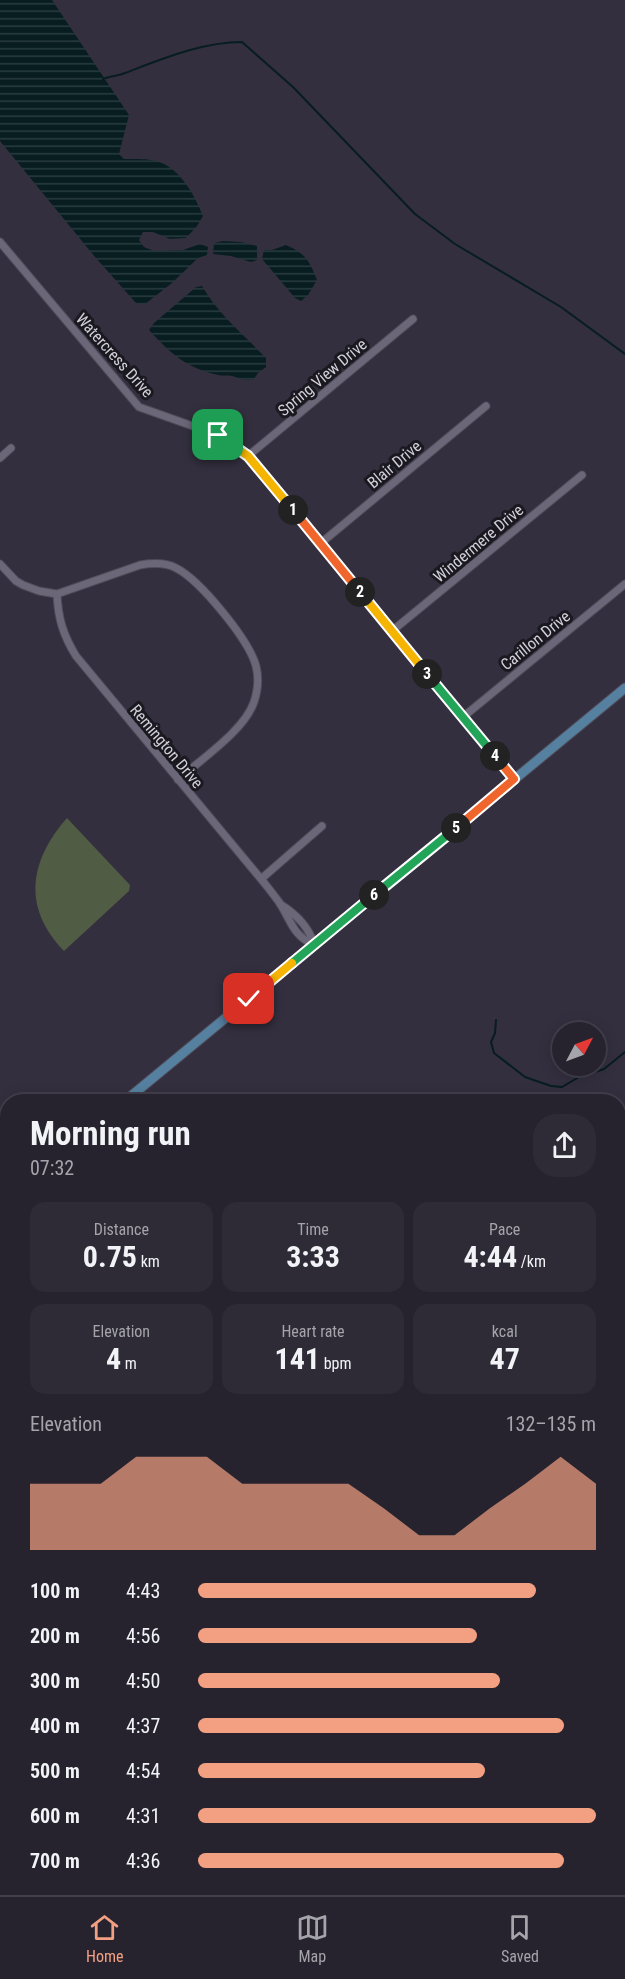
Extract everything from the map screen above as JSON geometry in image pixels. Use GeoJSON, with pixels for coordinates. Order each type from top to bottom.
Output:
{"type":"FeatureCollection","features":[{"type":"Feature","properties":{"kind":"street","name":"Watercress Drive"},"geometry":{"type":"LineString","coordinates":[[2,248],[139,407],[218,435],[248,456],[514,779]]}},
{"type":"Feature","properties":{"kind":"street","name":"Spring View Drive"},"geometry":{"type":"LineString","coordinates":[[248,456],[413,319]]}},
{"type":"Feature","properties":{"kind":"street","name":"Blair Drive"},"geometry":{"type":"LineString","coordinates":[[321,543],[486,406]]}},
{"type":"Feature","properties":{"kind":"street"},"geometry":{"type":"LineString","coordinates":[[0,458],[11,448]]}},
{"type":"Feature","properties":{"kind":"street","name":"Windermere Drive"},"geometry":{"type":"LineString","coordinates":[[392,631],[582,475]]}},
{"type":"Feature","properties":{"kind":"street"},"geometry":{"type":"LineString","coordinates":[[0,564],[23,585],[57,594],[140,565],[167,565],[190,576],[203,588],[250,651],[256,667],[258,684],[254,702],[241,725],[178,780]]}},
{"type":"Feature","properties":{"kind":"street","name":"Carillon Drive"},"geometry":{"type":"LineString","coordinates":[[463,717],[625,584]]}},
{"type":"Feature","properties":{"kind":"street","name":"Remington Drive"},"geometry":{"type":"LineString","coordinates":[[57,594],[58,615],[67,641],[87,670],[280,904],[293,912],[305,924],[314,945]]}},
{"type":"Feature","properties":{"kind":"street"},"geometry":{"type":"LineString","coordinates":[[133,1094],[625,688]]}},
{"type":"Feature","properties":{"kind":"street"},"geometry":{"type":"LineString","coordinates":[[261,879],[322,826]]}},
{"type":"Feature","properties":{"kind":"green space"},"geometry":{"type":"Polygon","coordinates":[[[67,818],[130,885],[129,891],[64,951],[41,918],[36,901],[36,884],[38,868],[45,851],[54,834],[67,818]]]}},
{"type":"Feature","properties":{"kind":"shaded area"},"geometry":{"type":"Polygon","coordinates":[[[0,0],[52,0],[129,115],[119,154],[124,159],[153,160],[169,167],[182,178],[200,208],[203,216],[186,238],[170,239],[153,232],[143,232],[139,240],[144,247],[154,251],[183,250],[200,244],[208,247],[207,255],[198,258],[172,283],[145,304],[136,303],[95,257],[0,141],[0,0]]]}},
{"type":"Feature","properties":{"kind":"shaded area"},"geometry":{"type":"Polygon","coordinates":[[[223,241],[257,246],[257,260],[251,262],[213,254],[214,243],[223,241]]]}},
{"type":"Feature","properties":{"kind":"shaded area"},"geometry":{"type":"Polygon","coordinates":[[[286,245],[306,258],[317,280],[308,295],[301,301],[295,298],[262,259],[264,250],[286,245]]]}},
{"type":"Feature","properties":{"kind":"shaded area"},"geometry":{"type":"Polygon","coordinates":[[[202,286],[224,315],[266,358],[266,367],[254,379],[245,380],[218,375],[188,364],[164,346],[149,330],[196,287],[202,286]]]}},
{"type":"Feature","properties":{"kind":"waterway"},"geometry":{"type":"LineString","coordinates":[[103,79],[197,48],[242,42],[293,87],[415,214],[455,244],[561,307],[625,354]]}},
{"type":"Feature","properties":{"kind":"waterway"},"geometry":{"type":"LineString","coordinates":[[496,1020],[495,1033],[491,1042],[494,1053],[525,1077],[551,1086],[562,1087],[579,1077],[604,1069],[625,1052]]}},
{"type":"Feature","properties":{"kind":"route"},"geometry":{"type":"LineString","coordinates":[[218,435],[248,456],[514,779],[249,999]]}}]}
